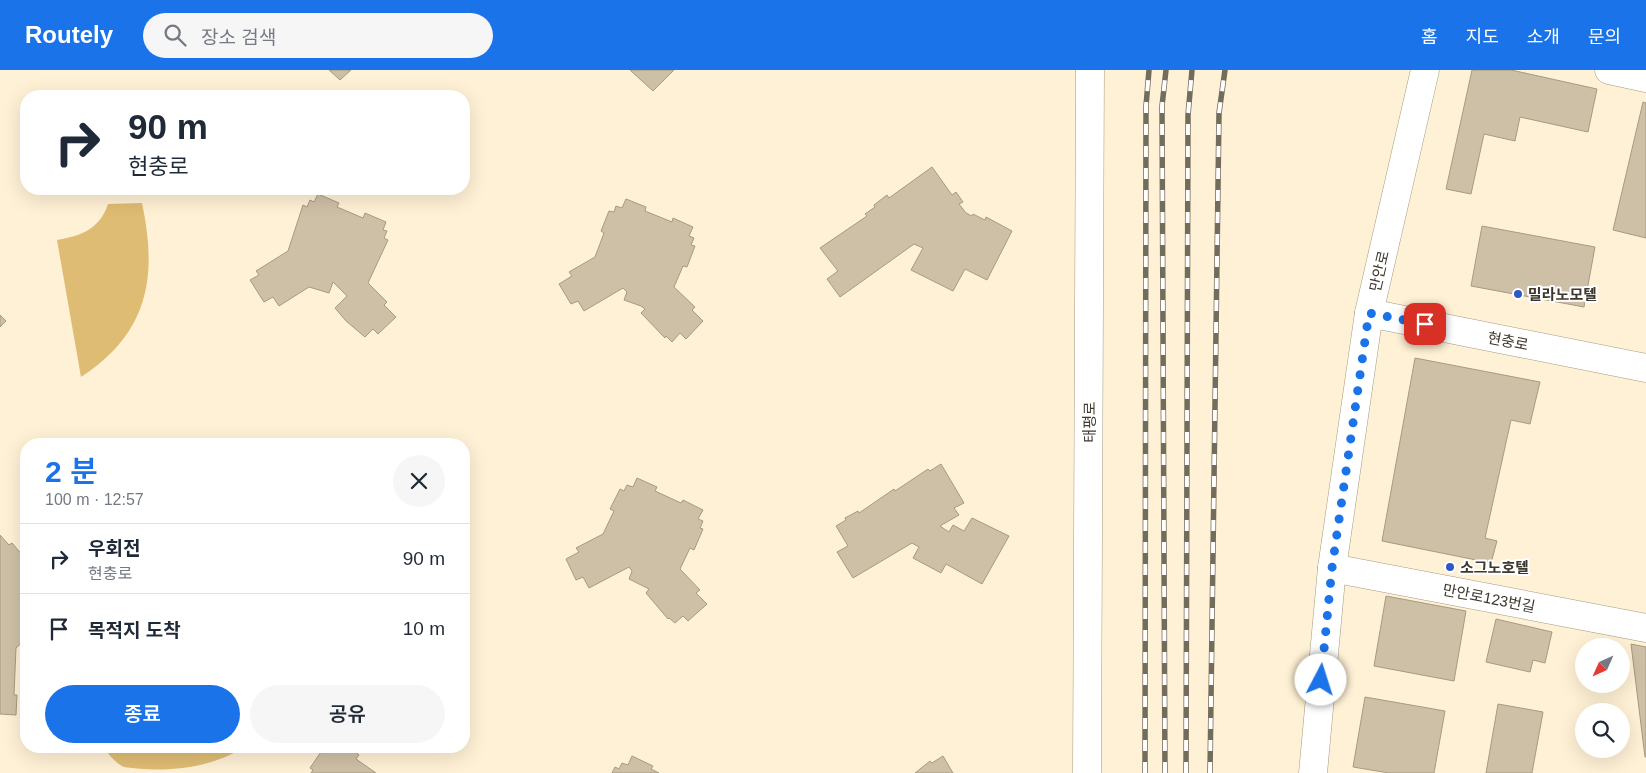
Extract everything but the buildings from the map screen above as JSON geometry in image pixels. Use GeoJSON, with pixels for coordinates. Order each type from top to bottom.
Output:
{"type":"FeatureCollection","features":[{"type":"Feature","properties":{"kind":"street","name":"태평로"},"geometry":{"type":"LineString","coordinates":[[1087,773],[1090,70]]}},
{"type":"Feature","properties":{"kind":"street","name":"만안로"},"geometry":{"type":"LineString","coordinates":[[1313,773],[1332,568],[1369,313],[1425,70]]}},
{"type":"Feature","properties":{"kind":"street"},"geometry":{"type":"LineString","coordinates":[[1609,70],[1646,78]]}},
{"type":"Feature","properties":{"kind":"street","name":"현충로"},"geometry":{"type":"LineString","coordinates":[[1369,313],[1646,368]]}},
{"type":"Feature","properties":{"kind":"street","name":"만안로123번길"},"geometry":{"type":"LineString","coordinates":[[1332,568],[1646,628]]}},
{"type":"Feature","properties":{"kind":"shaded area"},"geometry":{"type":"Polygon","coordinates":[[[142,203],[149,256],[143,302],[134,322],[121,342],[104,360],[81,377],[57,240],[88,230],[100,220],[108,204],[142,203]]]}},
{"type":"Feature","properties":{"kind":"shaded area"},"geometry":{"type":"Polygon","coordinates":[[[108,753],[234,753],[203,764],[171,769],[124,767],[108,753]]]}},
{"type":"Feature","properties":{"kind":"railway"},"geometry":{"type":"LineString","coordinates":[[1145,773],[1146,106],[1149,70]]}},
{"type":"Feature","properties":{"kind":"railway"},"geometry":{"type":"LineString","coordinates":[[1165,773],[1162,106],[1166,70]]}},
{"type":"Feature","properties":{"kind":"railway"},"geometry":{"type":"LineString","coordinates":[[1186,773],[1188,115],[1192,70]]}},
{"type":"Feature","properties":{"kind":"railway"},"geometry":{"type":"LineString","coordinates":[[1210,773],[1219,113],[1225,70]]}},
{"type":"Feature","properties":{"kind":"place","name":"밀라노모텔"},"geometry":{"type":"Point","coordinates":[1518,294]}},
{"type":"Feature","properties":{"kind":"place","name":"소그노호텔"},"geometry":{"type":"Point","coordinates":[1450,567]}},
{"type":"Feature","properties":{"kind":"route"},"geometry":{"type":"LineString","coordinates":[[1321,680],[1332,568],[1369,313],[1425,324]]}}]}
